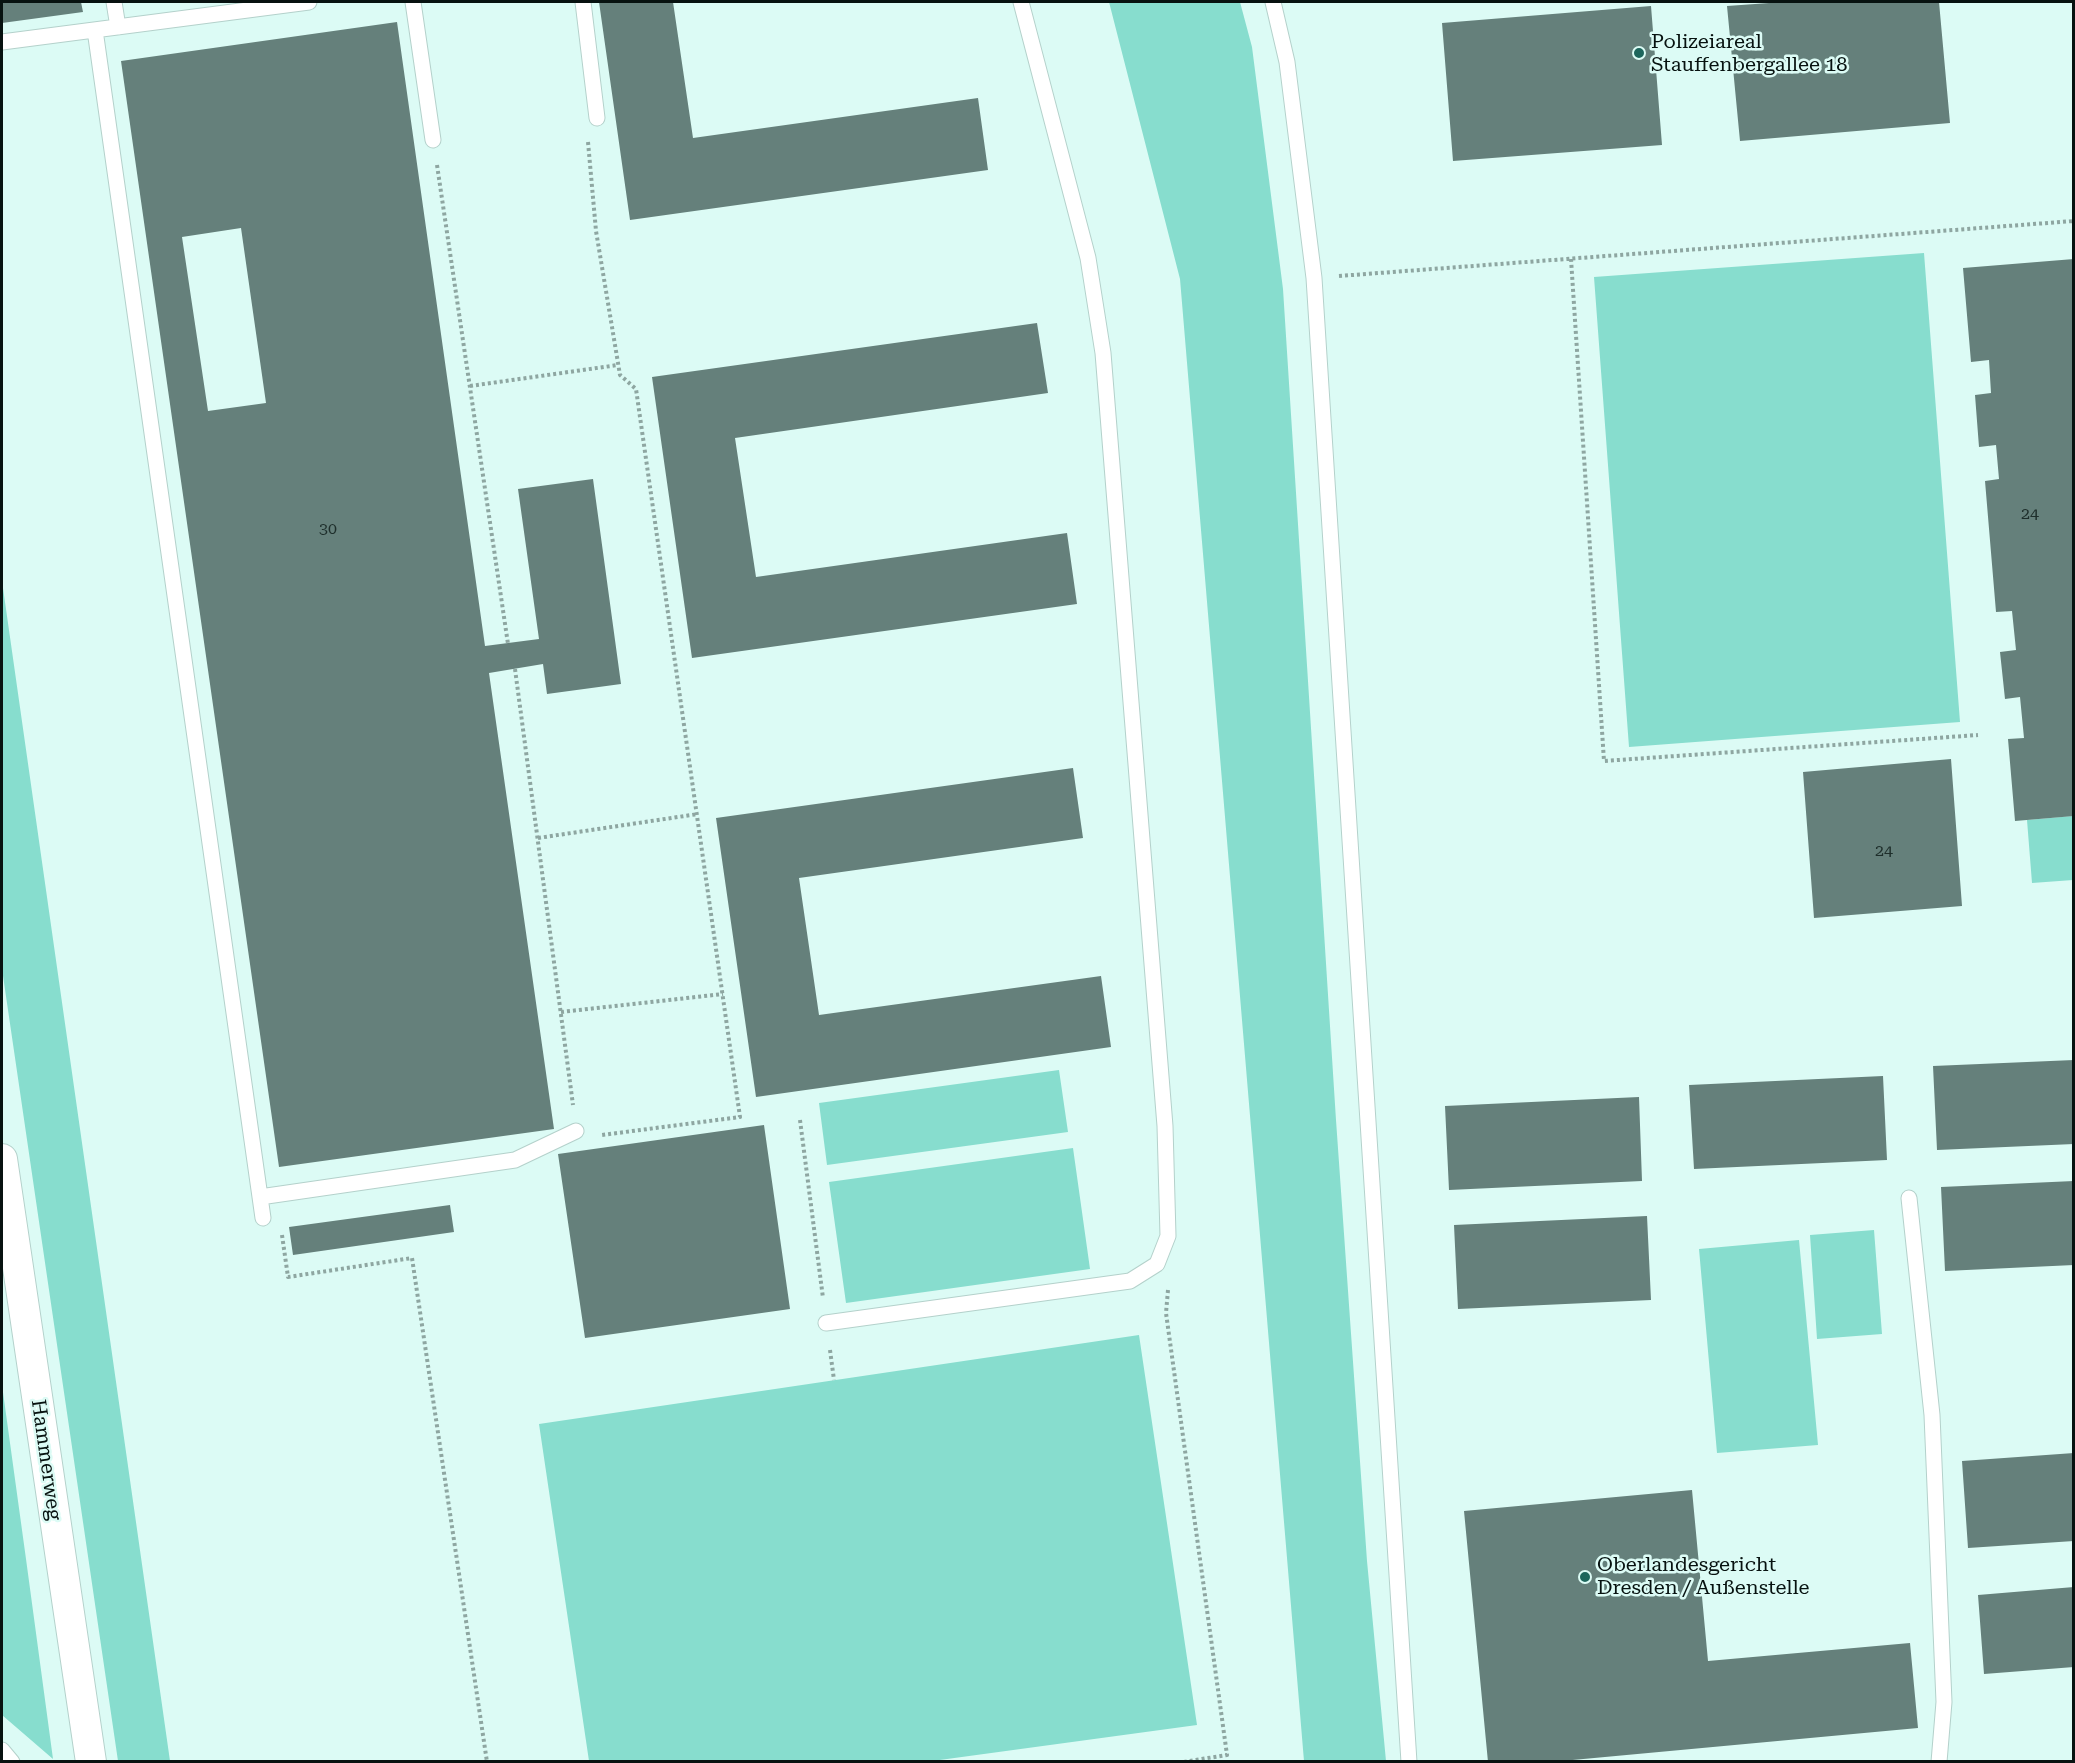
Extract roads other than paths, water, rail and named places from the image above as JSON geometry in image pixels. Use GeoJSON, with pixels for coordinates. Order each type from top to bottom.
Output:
{"type":"FeatureCollection","features":[{"type":"Feature","properties":{"kind":"street","name":"Hammerweg"},"geometry":{"type":"LineString","coordinates":[[2,1159],[91,1761]]}},
{"type":"Feature","properties":{"kind":"lane"},"geometry":{"type":"LineString","coordinates":[[114,2],[118,27]]}},
{"type":"Feature","properties":{"kind":"lane"},"geometry":{"type":"LineString","coordinates":[[2,42],[303,2]]}},
{"type":"Feature","properties":{"kind":"lane"},"geometry":{"type":"LineString","coordinates":[[413,2],[433,140]]}},
{"type":"Feature","properties":{"kind":"lane"},"geometry":{"type":"LineString","coordinates":[[583,2],[597,118]]}},
{"type":"Feature","properties":{"kind":"lane"},"geometry":{"type":"LineString","coordinates":[[826,1323],[1130,1281],[1158,1264],[1168,1236],[1165,1126],[1103,353],[1088,258],[1021,2]]}},
{"type":"Feature","properties":{"kind":"lane"},"geometry":{"type":"LineString","coordinates":[[1273,2],[1287,62],[1314,278],[1409,1761]]}},
{"type":"Feature","properties":{"kind":"lane"},"geometry":{"type":"LineString","coordinates":[[95,30],[263,1218]]}},
{"type":"Feature","properties":{"kind":"lane"},"geometry":{"type":"LineString","coordinates":[[260,1197],[516,1160],[576,1131]]}},
{"type":"Feature","properties":{"kind":"lane"},"geometry":{"type":"LineString","coordinates":[[1909,1198],[1932,1415],[1944,1702],[1939,1761]]}},
{"type":"Feature","properties":{"kind":"lane"},"geometry":{"type":"LineString","coordinates":[[2,1750],[12,1761]]}},
{"type":"Feature","properties":{"kind":"place","name":"Polizeiareal Stauffenbergallee 18"},"geometry":{"type":"Point","coordinates":[1639,53]}},
{"type":"Feature","properties":{"kind":"place","name":"Oberlandesgericht Dresden / Außenstelle"},"geometry":{"type":"Point","coordinates":[1585,1577]}}]}
